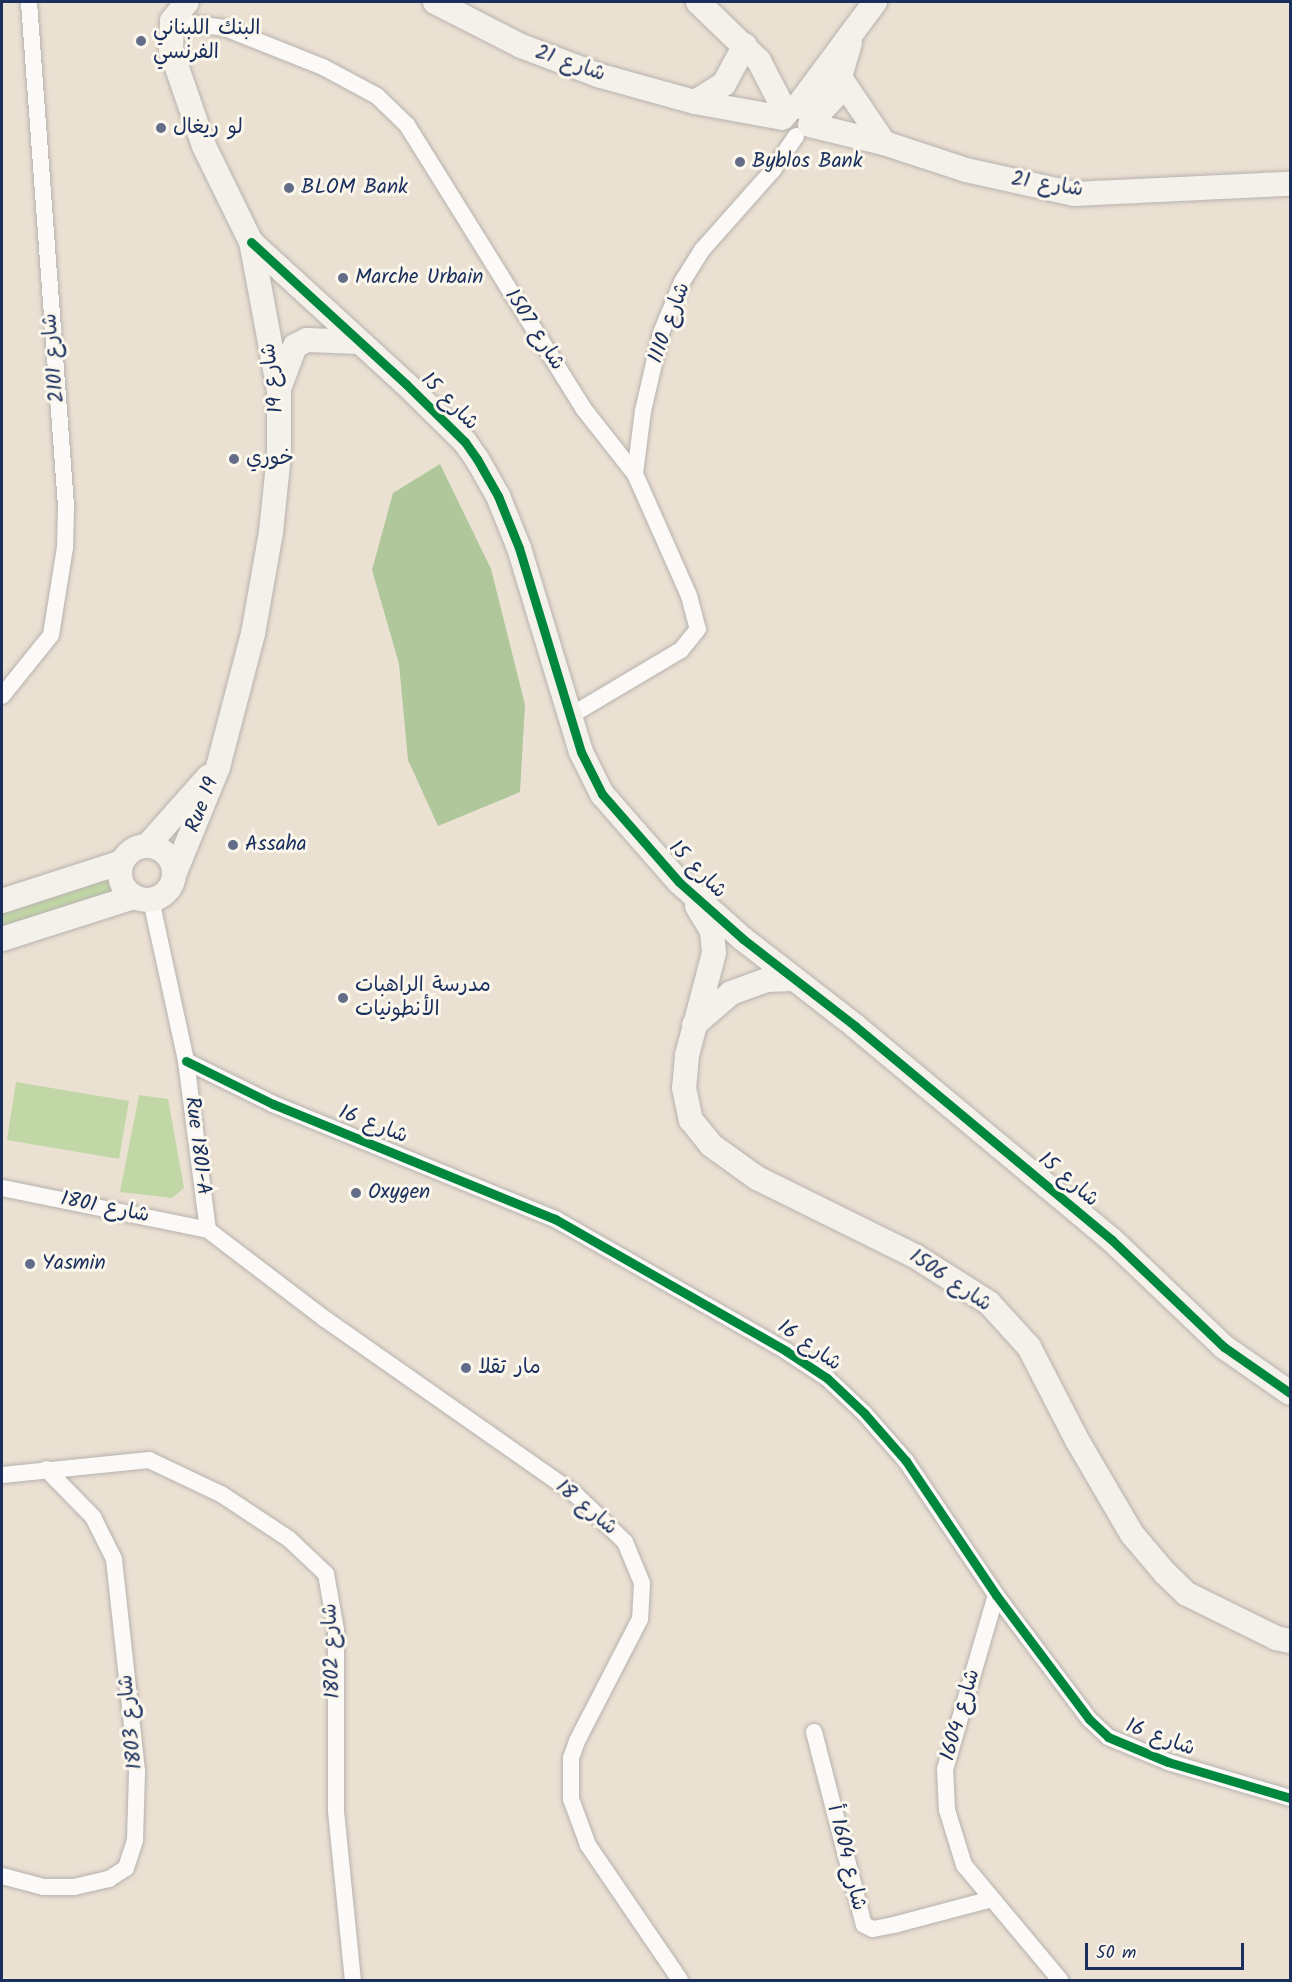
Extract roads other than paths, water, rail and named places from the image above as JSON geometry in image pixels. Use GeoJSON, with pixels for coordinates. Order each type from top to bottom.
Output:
{"type":"FeatureCollection","features":[{"type":"Feature","properties":{"kind":"street","name":"شارع 2101"},"geometry":{"type":"LineString","coordinates":[[2,696],[51,635],[65,548],[66,506],[29,2]]}},
{"type":"Feature","properties":{"kind":"street","name":"شارع 21"},"geometry":{"type":"LineString","coordinates":[[435,2],[521,46],[602,76],[695,102],[797,120],[884,143],[966,170],[1074,194],[1290,184]]}},
{"type":"Feature","properties":{"kind":"street"},"geometry":{"type":"LineString","coordinates":[[698,2],[745,45],[797,120]]}},
{"type":"Feature","properties":{"kind":"street"},"geometry":{"type":"LineString","coordinates":[[797,120],[875,2]]}},
{"type":"Feature","properties":{"kind":"street","name":"شارع 19"},"geometry":{"type":"LineString","coordinates":[[180,7],[171,50],[188,108],[251,242],[279,391],[279,455],[271,532],[253,634],[218,767]]}},
{"type":"Feature","properties":{"kind":"street","name":"شارع 1507"},"geometry":{"type":"LineString","coordinates":[[180,7],[225,28],[323,67],[377,96],[407,125],[584,408],[635,474],[689,596],[698,629],[681,650],[568,717]]}},
{"type":"Feature","properties":{"kind":"street"},"geometry":{"type":"LineString","coordinates":[[797,120],[834,97],[852,38]]}},
{"type":"Feature","properties":{"kind":"street"},"geometry":{"type":"LineString","coordinates":[[695,102],[724,84],[745,45]]}},
{"type":"Feature","properties":{"kind":"street"},"geometry":{"type":"LineString","coordinates":[[841,79],[884,143]]}},
{"type":"Feature","properties":{"kind":"street","name":"شارع 1110"},"geometry":{"type":"LineString","coordinates":[[635,474],[643,411],[661,333],[682,282],[702,250],[773,170],[797,120]]}},
{"type":"Feature","properties":{"kind":"street","name":"شارع 15"},"geometry":{"type":"LineString","coordinates":[[251,242],[465,441],[498,496],[532,585],[568,717],[603,794],[679,882],[793,979],[1112,1240],[1224,1347],[1290,1393]]}},
{"type":"Feature","properties":{"kind":"street"},"geometry":{"type":"LineString","coordinates":[[279,391],[285,365],[295,346],[307,340],[359,342]]}},
{"type":"Feature","properties":{"kind":"street","name":"Rue 19"},"geometry":{"type":"LineString","coordinates":[[147,846],[218,767]]}},
{"type":"Feature","properties":{"kind":"street","name":"Rue 19"},"geometry":{"type":"LineString","coordinates":[[174,875],[218,767]]}},
{"type":"Feature","properties":{"kind":"street"},"geometry":{"type":"LineString","coordinates":[[2,901],[122,862],[132,850],[147,846],[169,858],[174,875],[166,891],[2,939]]}},
{"type":"Feature","properties":{"kind":"street"},"geometry":{"type":"LineString","coordinates":[[122,862],[123,885],[142,898]]}},
{"type":"Feature","properties":{"kind":"street","name":"شارع 1506"},"geometry":{"type":"LineString","coordinates":[[679,882],[706,917],[714,941],[711,969],[687,1055],[685,1097],[691,1120],[711,1145],[757,1178],[915,1256],[989,1304],[1029,1347],[1077,1440],[1132,1534],[1165,1573],[1187,1594],[1267,1634],[1290,1641]]}},
{"type":"Feature","properties":{"kind":"street","name":"Rue 1801-A"},"geometry":{"type":"LineString","coordinates":[[142,898],[186,1061],[208,1230]]}},
{"type":"Feature","properties":{"kind":"street"},"geometry":{"type":"LineString","coordinates":[[694,1025],[731,993],[767,980],[793,979]]}},
{"type":"Feature","properties":{"kind":"street","name":"شارع 16"},"geometry":{"type":"LineString","coordinates":[[186,1061],[273,1104],[555,1219],[786,1351],[842,1392],[906,1461],[996,1595],[1089,1719],[1108,1737],[1168,1762],[1290,1798]]}},
{"type":"Feature","properties":{"kind":"street","name":"شارع 1801"},"geometry":{"type":"LineString","coordinates":[[2,1188],[208,1230]]}},
{"type":"Feature","properties":{"kind":"street","name":"شارع 18"},"geometry":{"type":"LineString","coordinates":[[208,1230],[325,1319],[575,1494],[625,1542],[642,1583],[640,1619],[577,1741],[571,1758],[571,1800],[588,1845],[680,1980]]}},
{"type":"Feature","properties":{"kind":"street","name":"شارع 1802"},"geometry":{"type":"LineString","coordinates":[[2,1475],[149,1460],[221,1494],[289,1539],[326,1574],[336,1630],[336,1811],[353,1980]]}},
{"type":"Feature","properties":{"kind":"street","name":"شارع 1803"},"geometry":{"type":"LineString","coordinates":[[2,1876],[44,1887],[74,1887],[109,1879],[126,1868],[135,1840],[137,1771],[114,1559],[93,1517],[46,1469]]}},
{"type":"Feature","properties":{"kind":"street","name":"شارع 1604"},"geometry":{"type":"LineString","coordinates":[[996,1595],[945,1769],[951,1831],[964,1865],[1060,1980]]}},
{"type":"Feature","properties":{"kind":"street","name":"شارع 1604 أ"},"geometry":{"type":"LineString","coordinates":[[814,1732],[860,1918],[866,1927],[894,1925],[992,1899]]}},
{"type":"Feature","properties":{"kind":"place","name":"البنك اللبناني الفرنسي"},"geometry":{"type":"Point","coordinates":[141,41]}},
{"type":"Feature","properties":{"kind":"place","name":"لو ريغال"},"geometry":{"type":"Point","coordinates":[161,128]}},
{"type":"Feature","properties":{"kind":"place","name":"Byblos Bank"},"geometry":{"type":"Point","coordinates":[740,162]}},
{"type":"Feature","properties":{"kind":"place","name":"BLOM Bank"},"geometry":{"type":"Point","coordinates":[289,188]}},
{"type":"Feature","properties":{"kind":"place","name":"Marche Urbain"},"geometry":{"type":"Point","coordinates":[343,278]}},
{"type":"Feature","properties":{"kind":"place","name":"خوري"},"geometry":{"type":"Point","coordinates":[234,459]}},
{"type":"Feature","properties":{"kind":"place","name":"Assaha"},"geometry":{"type":"Point","coordinates":[233,845]}},
{"type":"Feature","properties":{"kind":"place","name":"مدرسة الراهبات الأنطونيات"},"geometry":{"type":"Point","coordinates":[343,998]}},
{"type":"Feature","properties":{"kind":"place","name":"Oxygen"},"geometry":{"type":"Point","coordinates":[356,1193]}},
{"type":"Feature","properties":{"kind":"place","name":"Yasmin"},"geometry":{"type":"Point","coordinates":[30,1264]}},
{"type":"Feature","properties":{"kind":"place","name":"مار تقلا"},"geometry":{"type":"Point","coordinates":[466,1368]}}]}
